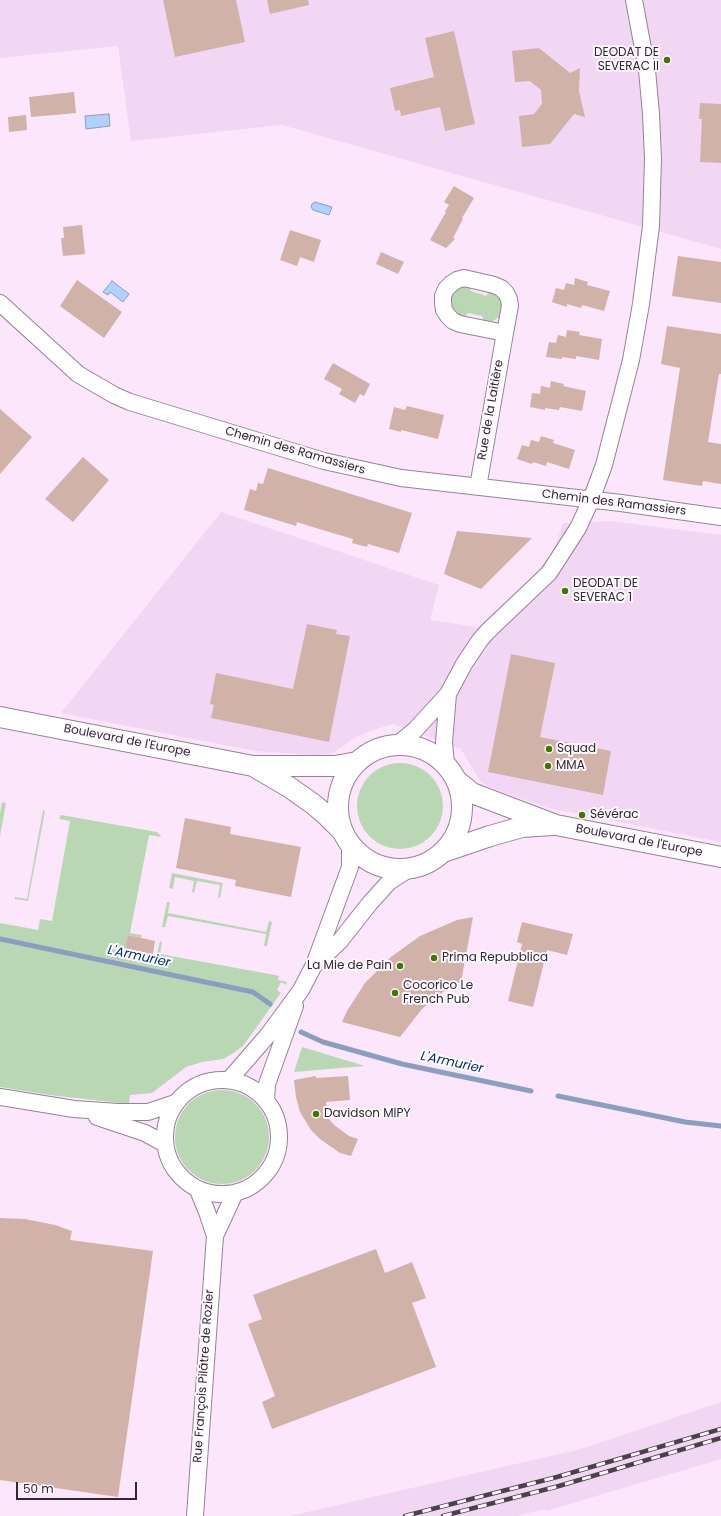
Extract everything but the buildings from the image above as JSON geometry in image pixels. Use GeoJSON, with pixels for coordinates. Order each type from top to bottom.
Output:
{"type":"FeatureCollection","features":[{"type":"Feature","properties":{"kind":"street"},"geometry":{"type":"LineString","coordinates":[[397,745],[415,730],[448,694],[464,664],[480,640],[549,573],[578,528],[591,500],[604,465],[631,360],[641,304],[651,226],[653,159],[652,114],[647,70],[634,0]]}},
{"type":"Feature","properties":{"kind":"street","name":"Chemin des Ramassiers"},"geometry":{"type":"LineString","coordinates":[[0,303],[78,374],[93,384],[130,402],[324,462],[400,478],[721,517]]}},
{"type":"Feature","properties":{"kind":"street","name":"Rue de la Laitière"},"geometry":{"type":"LineString","coordinates":[[478,487],[505,333]]}},
{"type":"Feature","properties":{"kind":"street"},"geometry":{"type":"LineString","coordinates":[[448,694],[444,742],[451,772]]}},
{"type":"Feature","properties":{"kind":"street","name":"Boulevard de l'Europe"},"geometry":{"type":"LineString","coordinates":[[0,717],[253,766],[335,766],[357,762]]}},
{"type":"Feature","properties":{"kind":"street","name":"Boulevard de l'Europe"},"geometry":{"type":"LineString","coordinates":[[347,839],[340,821],[338,808],[339,796],[343,783],[357,762],[382,748],[397,745],[419,748],[438,758],[472,793],[556,825],[721,858]]}},
{"type":"Feature","properties":{"kind":"street","name":"Boulevard de l'Europe"},"geometry":{"type":"LineString","coordinates":[[253,766],[290,787],[313,804],[325,814],[364,858],[381,866],[399,869],[409,869],[433,860],[452,842],[462,818],[461,798],[451,772]]}},
{"type":"Feature","properties":{"kind":"street","name":"Boulevard de l'Europe"},"geometry":{"type":"LineString","coordinates":[[443,852],[522,827],[556,825]]}},
{"type":"Feature","properties":{"kind":"street"},"geometry":{"type":"LineString","coordinates":[[266,1101],[267,1084],[301,990],[314,965],[350,867],[347,839]]}},
{"type":"Feature","properties":{"kind":"street"},"geometry":{"type":"LineString","coordinates":[[314,965],[340,941],[389,882],[409,869]]}},
{"type":"Feature","properties":{"kind":"street"},"geometry":{"type":"LineString","coordinates":[[229,1080],[268,1035],[301,990]]}},
{"type":"Feature","properties":{"kind":"street"},"geometry":{"type":"LineString","coordinates":[[229,1080],[249,1087],[257,1092],[266,1101],[274,1112],[278,1129],[278,1149],[275,1159],[263,1177],[247,1189],[235,1193],[217,1194],[198,1190],[180,1177],[168,1158],[165,1144],[165,1126],[175,1103],[183,1094],[193,1087],[205,1082],[229,1080]]}},
{"type":"Feature","properties":{"kind":"street"},"geometry":{"type":"LineString","coordinates":[[0,1097],[74,1109],[118,1112],[148,1112],[175,1103]]}},
{"type":"Feature","properties":{"kind":"street"},"geometry":{"type":"LineString","coordinates":[[74,1109],[145,1133],[165,1144]]}},
{"type":"Feature","properties":{"kind":"street","name":"Rue François Pilâtre de Rozier"},"geometry":{"type":"LineString","coordinates":[[198,1190],[215,1236]]}},
{"type":"Feature","properties":{"kind":"street","name":"Rue François Pilâtre de Rozier"},"geometry":{"type":"LineString","coordinates":[[195,1516],[215,1236],[235,1193]]}},
{"type":"Feature","properties":{"kind":"shaded area"},"geometry":{"type":"Polygon","coordinates":[[[0,0],[721,0],[721,249],[282,125],[131,141],[118,46],[0,58],[0,0]]]}},
{"type":"Feature","properties":{"kind":"shaded area"},"geometry":{"type":"Polygon","coordinates":[[[221,512],[439,585],[430,620],[478,627],[532,577],[554,550],[563,523],[610,521],[721,535],[721,842],[548,808],[489,787],[480,781],[461,749],[393,724],[370,731],[353,739],[332,754],[313,755],[255,751],[61,713],[221,512]]]}},
{"type":"Feature","properties":{"kind":"shaded area"},"geometry":{"type":"Polygon","coordinates":[[[721,1402],[721,1459],[546,1511],[544,1509],[517,1516],[290,1516],[581,1449],[721,1402]]]}},
{"type":"Feature","properties":{"kind":"green space"},"geometry":{"type":"Polygon","coordinates":[[[469,285],[471,291],[486,296],[490,291],[498,295],[503,304],[498,318],[491,322],[484,322],[482,316],[468,313],[464,318],[455,314],[449,302],[454,290],[457,287],[469,285]]]}},
{"type":"Feature","properties":{"kind":"green space"},"geometry":{"type":"Polygon","coordinates":[[[392,763],[408,763],[417,766],[431,775],[440,789],[443,798],[443,814],[440,823],[431,837],[417,846],[408,849],[392,849],[376,842],[369,837],[364,830],[357,814],[357,798],[364,782],[369,775],[376,770],[392,763]]]}},
{"type":"Feature","properties":{"kind":"green space"},"geometry":{"type":"Polygon","coordinates":[[[2,802],[6,803],[0,837],[0,813],[2,802]]]}},
{"type":"Feature","properties":{"kind":"green space"},"geometry":{"type":"Polygon","coordinates":[[[43,810],[45,811],[28,901],[15,899],[15,897],[27,899],[43,810]]]}},
{"type":"Feature","properties":{"kind":"green space"},"geometry":{"type":"Polygon","coordinates":[[[61,815],[157,832],[161,837],[149,835],[130,933],[142,935],[141,938],[128,935],[126,949],[157,955],[160,941],[162,942],[160,954],[275,975],[279,976],[278,980],[287,982],[286,985],[281,982],[277,990],[281,993],[243,1046],[223,1059],[202,1062],[186,1067],[152,1093],[130,1095],[129,1104],[50,1095],[0,1087],[0,923],[38,930],[40,919],[52,921],[70,821],[59,819],[61,815]]]}},
{"type":"Feature","properties":{"kind":"green space"},"geometry":{"type":"Polygon","coordinates":[[[172,873],[223,883],[220,898],[218,897],[220,885],[197,881],[194,893],[192,892],[194,881],[175,877],[173,889],[169,888],[172,873]]]}},
{"type":"Feature","properties":{"kind":"green space"},"geometry":{"type":"Polygon","coordinates":[[[167,902],[170,902],[168,913],[266,932],[269,921],[272,922],[267,946],[264,946],[266,934],[168,916],[165,927],[162,927],[167,902]]]}},
{"type":"Feature","properties":{"kind":"green space"},"geometry":{"type":"Polygon","coordinates":[[[302,1047],[365,1066],[294,1072],[302,1047]]]}},
{"type":"Feature","properties":{"kind":"green space"},"geometry":{"type":"Polygon","coordinates":[[[222,1090],[240,1094],[255,1104],[265,1119],[269,1137],[265,1155],[255,1170],[240,1180],[222,1184],[204,1180],[189,1170],[179,1155],[175,1137],[179,1119],[189,1104],[204,1094],[222,1090]]]}},
{"type":"Feature","properties":{"kind":"water"},"geometry":{"type":"Polygon","coordinates":[[[109,114],[110,126],[86,129],[85,116],[109,114]]]}},
{"type":"Feature","properties":{"kind":"water"},"geometry":{"type":"Polygon","coordinates":[[[315,202],[332,207],[329,215],[313,210],[311,207],[315,202]]]}},
{"type":"Feature","properties":{"kind":"water"},"geometry":{"type":"Polygon","coordinates":[[[112,281],[129,294],[123,302],[110,292],[108,295],[103,292],[112,281]]]}},
{"type":"Feature","properties":{"kind":"waterway","name":"L'Armurier"},"geometry":{"type":"LineString","coordinates":[[0,939],[253,992],[270,1004]]}},
{"type":"Feature","properties":{"kind":"waterway","name":"L'Armurier"},"geometry":{"type":"LineString","coordinates":[[301,1032],[323,1042],[402,1064],[531,1091]]}},
{"type":"Feature","properties":{"kind":"waterway","name":"L'Armurier"},"geometry":{"type":"LineString","coordinates":[[558,1096],[685,1122],[721,1126]]}},
{"type":"Feature","properties":{"kind":"railway"},"geometry":{"type":"LineString","coordinates":[[405,1516],[557,1477],[721,1429]]}},
{"type":"Feature","properties":{"kind":"railway"},"geometry":{"type":"LineString","coordinates":[[443,1516],[559,1486],[721,1438]]}},
{"type":"Feature","properties":{"kind":"place","name":"DEODAT DE SEVERAC II"},"geometry":{"type":"Point","coordinates":[667,60]}},
{"type":"Feature","properties":{"kind":"place","name":"DEODAT DE SEVERAC 1"},"geometry":{"type":"Point","coordinates":[565,591]}},
{"type":"Feature","properties":{"kind":"place","name":"Squad"},"geometry":{"type":"Point","coordinates":[549,749]}},
{"type":"Feature","properties":{"kind":"place","name":"MMA"},"geometry":{"type":"Point","coordinates":[548,766]}},
{"type":"Feature","properties":{"kind":"place","name":"Sévérac"},"geometry":{"type":"Point","coordinates":[582,815]}},
{"type":"Feature","properties":{"kind":"place","name":"Prima Repubblica"},"geometry":{"type":"Point","coordinates":[434,958]}},
{"type":"Feature","properties":{"kind":"place","name":"La Mie de Pain"},"geometry":{"type":"Point","coordinates":[400,966]}},
{"type":"Feature","properties":{"kind":"place","name":"Cocorico Le French Pub"},"geometry":{"type":"Point","coordinates":[395,993]}},
{"type":"Feature","properties":{"kind":"place","name":"Davidson MIPY"},"geometry":{"type":"Point","coordinates":[316,1114]}}]}
